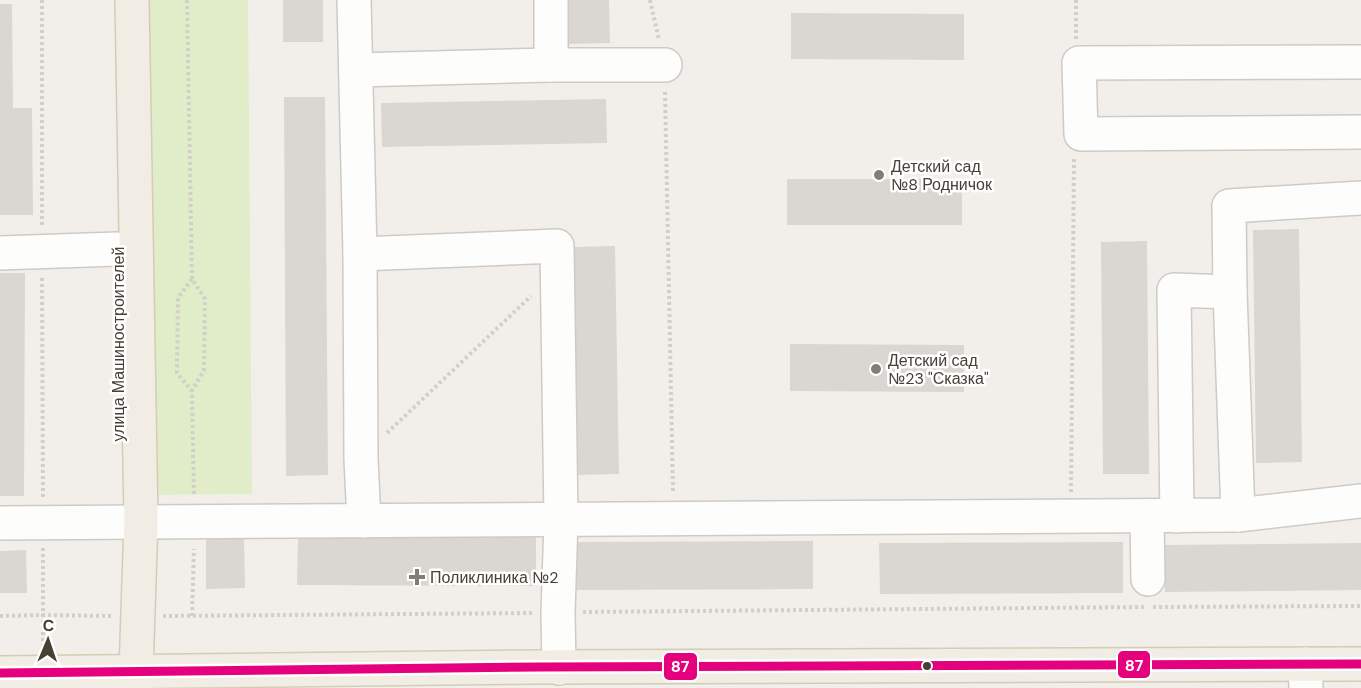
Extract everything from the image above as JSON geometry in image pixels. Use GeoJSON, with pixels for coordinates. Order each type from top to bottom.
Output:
{"type":"FeatureCollection","features":[{"type":"Feature","properties":{"kind":"main road","name":"улица Машиностроителей"},"geometry":{"type":"LineString","coordinates":[[111,0],[117,249],[130,522],[128,680]]}},
{"type":"Feature","properties":{"kind":"main road"},"geometry":{"type":"LineString","coordinates":[[130,522],[132,0]]}},
{"type":"Feature","properties":{"kind":"main road"},"geometry":{"type":"LineString","coordinates":[[826,688],[1305,679],[1361,664]]}},
{"type":"Feature","properties":{"kind":"main road"},"geometry":{"type":"LineString","coordinates":[[0,673],[43,673],[128,680],[547,674],[1305,679],[1361,683]]}},
{"type":"Feature","properties":{"kind":"lane"},"geometry":{"type":"LineString","coordinates":[[354,0],[360,254],[361,459],[364,521]]}},
{"type":"Feature","properties":{"kind":"lane"},"geometry":{"type":"LineString","coordinates":[[551,0],[551,65]]}},
{"type":"Feature","properties":{"kind":"lane"},"geometry":{"type":"LineString","coordinates":[[1361,62],[1079,63],[1081,134],[1361,132]]}},
{"type":"Feature","properties":{"kind":"lane"},"geometry":{"type":"LineString","coordinates":[[356,70],[551,65],[665,65]]}},
{"type":"Feature","properties":{"kind":"lane"},"geometry":{"type":"LineString","coordinates":[[1238,515],[1229,206],[1361,198]]}},
{"type":"Feature","properties":{"kind":"lane"},"geometry":{"type":"LineString","coordinates":[[360,254],[556,246],[561,520],[558,613],[547,674]]}},
{"type":"Feature","properties":{"kind":"lane"},"geometry":{"type":"LineString","coordinates":[[0,253],[117,249]]}},
{"type":"Feature","properties":{"kind":"lane"},"geometry":{"type":"LineString","coordinates":[[1148,579],[1162,516],[1174,290],[1230,292]]}},
{"type":"Feature","properties":{"kind":"lane"},"geometry":{"type":"LineString","coordinates":[[0,523],[1238,515],[1361,501]]}},
{"type":"Feature","properties":{"kind":"path"},"geometry":{"type":"LineString","coordinates":[[42,0],[43,673]]}},
{"type":"Feature","properties":{"kind":"path"},"geometry":{"type":"LineString","coordinates":[[187,0],[192,279],[204,299],[204,370],[192,391],[195,521],[192,616]]}},
{"type":"Feature","properties":{"kind":"path"},"geometry":{"type":"LineString","coordinates":[[650,0],[665,65],[673,519]]}},
{"type":"Feature","properties":{"kind":"path"},"geometry":{"type":"LineString","coordinates":[[1076,0],[1076,47]]}},
{"type":"Feature","properties":{"kind":"path"},"geometry":{"type":"LineString","coordinates":[[1071,516],[1075,153]]}},
{"type":"Feature","properties":{"kind":"path"},"geometry":{"type":"LineString","coordinates":[[361,459],[556,272]]}},
{"type":"Feature","properties":{"kind":"path"},"geometry":{"type":"LineString","coordinates":[[192,279],[178,298],[177,373],[192,391]]}},
{"type":"Feature","properties":{"kind":"path"},"geometry":{"type":"LineString","coordinates":[[0,616],[1361,606]]}},
{"type":"Feature","properties":{"kind":"green space"},"geometry":{"type":"Polygon","coordinates":[[[135,0],[248,0],[252,494],[139,495],[135,0]]]}},
{"type":"Feature","properties":{"kind":"building"},"geometry":{"type":"Polygon","coordinates":[[[283,0],[323,0],[323,42],[283,42],[283,0]]]}},
{"type":"Feature","properties":{"kind":"building"},"geometry":{"type":"Polygon","coordinates":[[[568,0],[609,0],[610,43],[569,44],[568,0]]]}},
{"type":"Feature","properties":{"kind":"building"},"geometry":{"type":"Polygon","coordinates":[[[0,4],[12,4],[13,108],[32,108],[33,215],[0,215],[0,4]]]}},
{"type":"Feature","properties":{"kind":"building"},"geometry":{"type":"Polygon","coordinates":[[[791,13],[964,14],[964,60],[791,59],[791,13]]]}},
{"type":"Feature","properties":{"kind":"building"},"geometry":{"type":"Polygon","coordinates":[[[284,97],[325,97],[328,475],[286,476],[284,97]]]}},
{"type":"Feature","properties":{"kind":"building"},"geometry":{"type":"Polygon","coordinates":[[[606,99],[607,143],[382,147],[381,103],[606,99]]]}},
{"type":"Feature","properties":{"kind":"building"},"geometry":{"type":"Polygon","coordinates":[[[787,179],[962,179],[962,225],[787,225],[787,179]]]}},
{"type":"Feature","properties":{"kind":"building"},"geometry":{"type":"Polygon","coordinates":[[[1299,229],[1302,462],[1256,463],[1253,230],[1299,229]]]}},
{"type":"Feature","properties":{"kind":"building"},"geometry":{"type":"Polygon","coordinates":[[[1147,241],[1149,474],[1103,474],[1101,242],[1147,241]]]}},
{"type":"Feature","properties":{"kind":"building"},"geometry":{"type":"Polygon","coordinates":[[[615,246],[619,474],[576,475],[572,247],[615,246]]]}},
{"type":"Feature","properties":{"kind":"building"},"geometry":{"type":"Polygon","coordinates":[[[0,273],[25,273],[24,496],[0,496],[0,273]]]}},
{"type":"Feature","properties":{"kind":"building"},"geometry":{"type":"Polygon","coordinates":[[[790,344],[964,345],[964,392],[790,391],[790,344]]]}},
{"type":"Feature","properties":{"kind":"building"},"geometry":{"type":"Polygon","coordinates":[[[298,536],[536,537],[536,586],[297,585],[298,536]]]}},
{"type":"Feature","properties":{"kind":"building"},"geometry":{"type":"Polygon","coordinates":[[[206,538],[244,538],[245,588],[206,589],[206,538]]]}},
{"type":"Feature","properties":{"kind":"building"},"geometry":{"type":"Polygon","coordinates":[[[813,541],[813,589],[575,590],[575,542],[813,541]]]}},
{"type":"Feature","properties":{"kind":"building"},"geometry":{"type":"Polygon","coordinates":[[[1123,542],[1123,593],[880,594],[879,543],[1123,542]]]}},
{"type":"Feature","properties":{"kind":"building"},"geometry":{"type":"Polygon","coordinates":[[[1361,543],[1361,590],[1165,592],[1164,545],[1361,543]]]}},
{"type":"Feature","properties":{"kind":"building"},"geometry":{"type":"Polygon","coordinates":[[[26,550],[27,593],[0,593],[0,551],[26,550]]]}},
{"type":"Feature","properties":{"kind":"transit line","name":"87"},"geometry":{"type":"LineString","coordinates":[[0,673],[540,667],[1361,664]]}},
{"type":"Feature","properties":{"kind":"place","name":"Детский сад №8 Родничок"},"geometry":{"type":"Point","coordinates":[879,175]}},
{"type":"Feature","properties":{"kind":"place","name":"Детский сад №23 \"Сказка\""},"geometry":{"type":"Point","coordinates":[876,369]}},
{"type":"Feature","properties":{"kind":"place","name":"Поликлиника №2"},"geometry":{"type":"Point","coordinates":[417,577]}}]}
